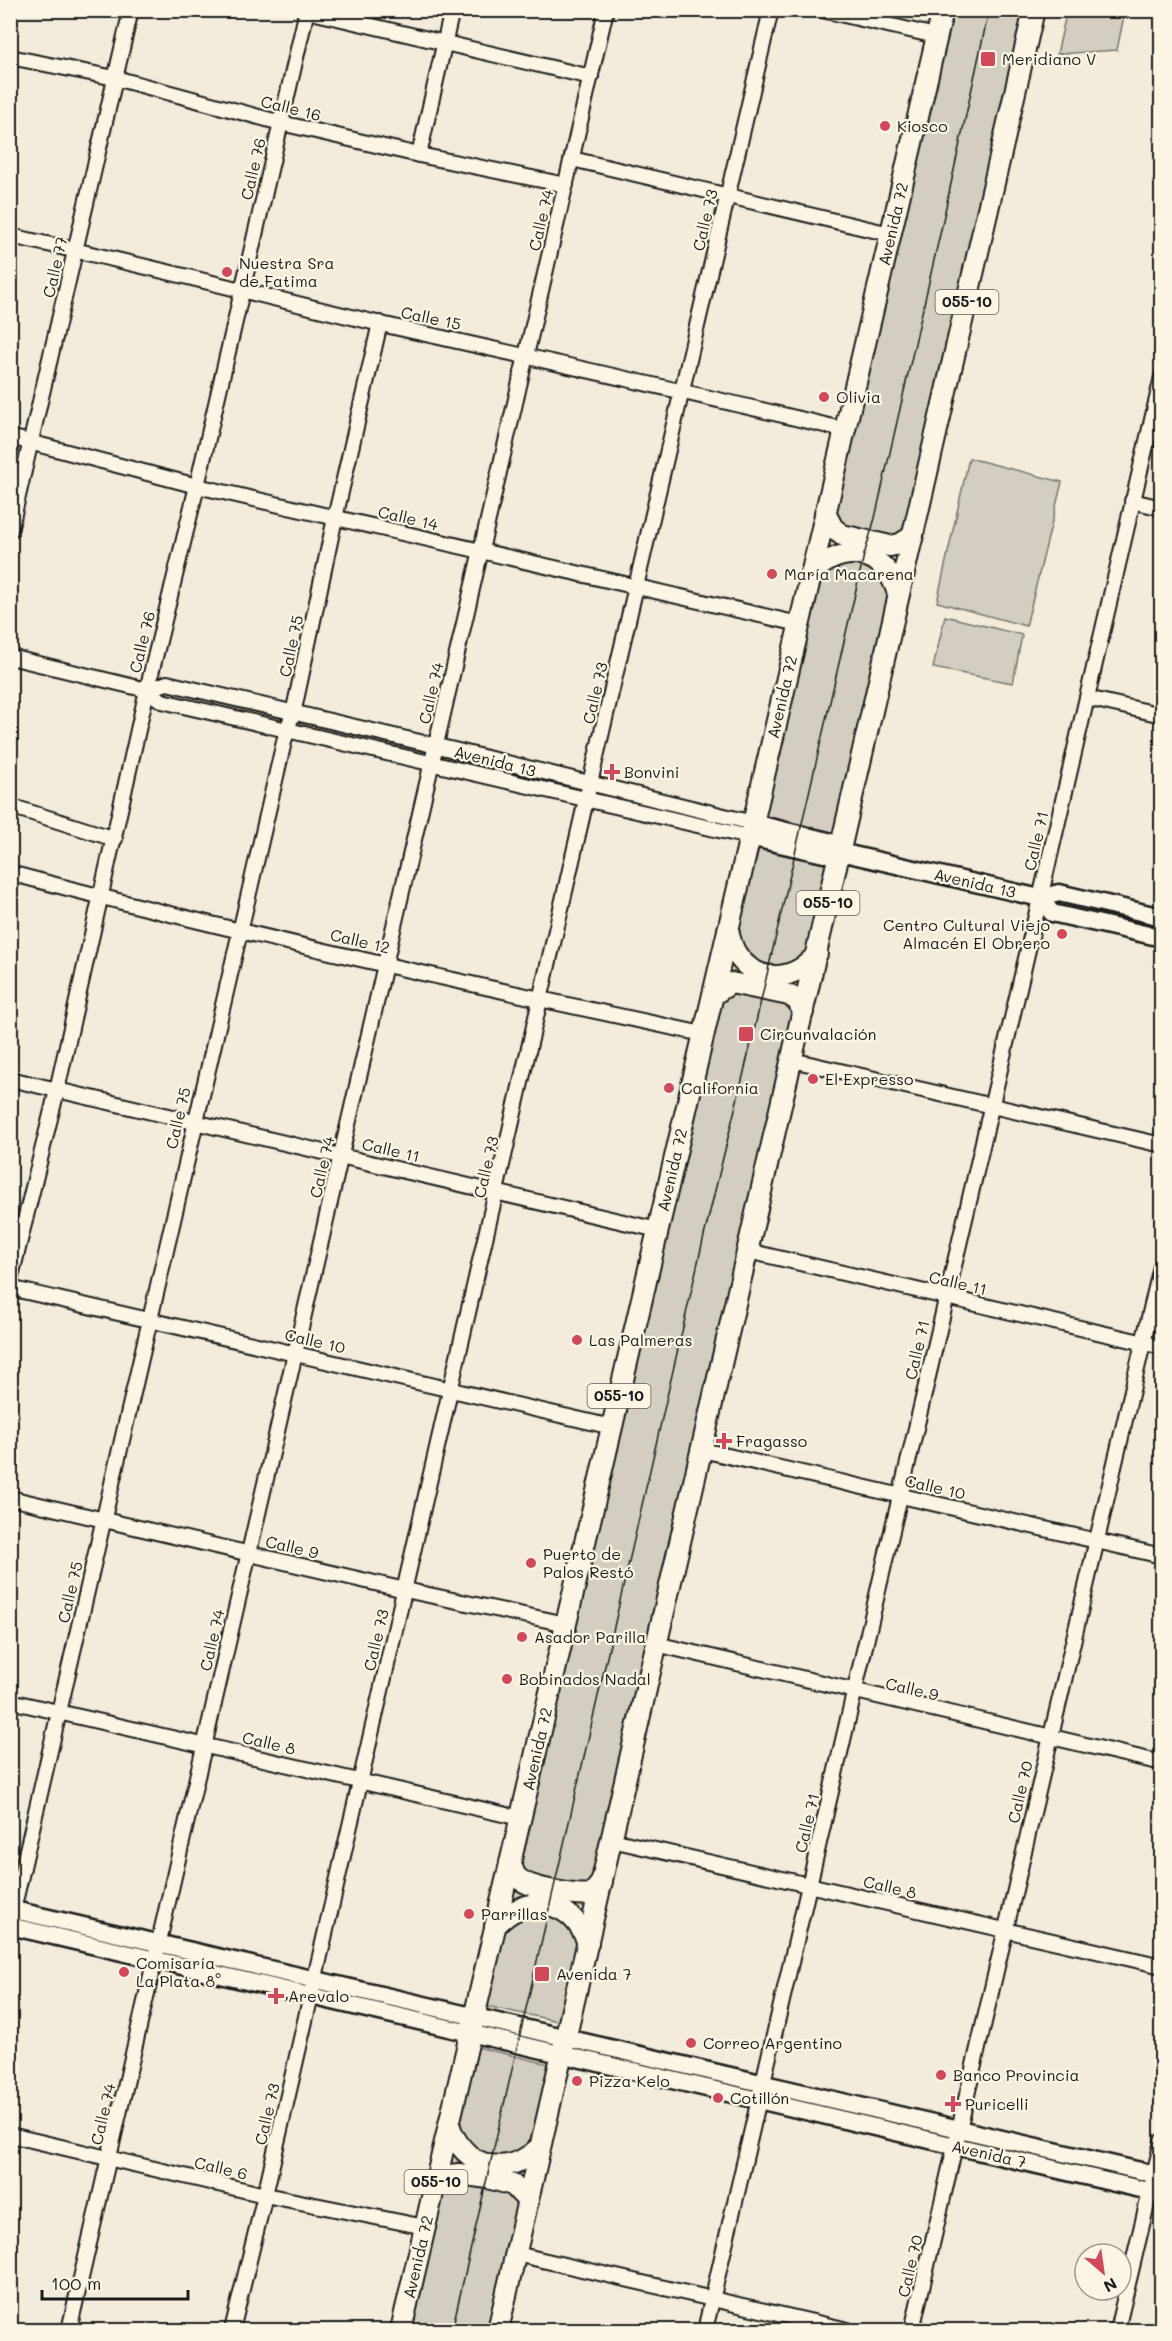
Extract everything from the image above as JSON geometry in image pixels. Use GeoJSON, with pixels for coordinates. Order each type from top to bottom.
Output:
{"type":"FeatureCollection","features":[{"type":"Feature","properties":{"kind":"highway","name":"Avenida 72"},"geometry":{"type":"LineString","coordinates":[[401,2331],[943,10]]}},
{"type":"Feature","properties":{"kind":"highway","name":"055-10"},"geometry":{"type":"LineString","coordinates":[[498,2331],[1034,10]]}},
{"type":"Feature","properties":{"kind":"highway"},"geometry":{"type":"LineString","coordinates":[[825,513],[833,528],[842,535],[890,546],[900,544],[913,536]]}},
{"type":"Feature","properties":{"kind":"highway"},"geometry":{"type":"LineString","coordinates":[[811,573],[823,562],[836,556],[850,553],[864,555],[885,568],[894,580],[898,594]]}},
{"type":"Feature","properties":{"kind":"highway"},"geometry":{"type":"LineString","coordinates":[[728,930],[736,955],[744,964],[766,976],[792,974],[802,969],[817,954]]}},
{"type":"Feature","properties":{"kind":"highway"},"geometry":{"type":"LineString","coordinates":[[712,995],[731,983],[789,995],[798,1001],[803,1012]]}},
{"type":"Feature","properties":{"kind":"highway"},"geometry":{"type":"LineString","coordinates":[[510,1863],[516,1876],[525,1883],[579,1896],[592,1894],[602,1882]]}},
{"type":"Feature","properties":{"kind":"highway"},"geometry":{"type":"LineString","coordinates":[[495,1926],[519,1907],[534,1904],[550,1905],[576,1920],[588,1943]]}},
{"type":"Feature","properties":{"kind":"highway"},"geometry":{"type":"LineString","coordinates":[[449,2126],[464,2152],[476,2160],[491,2165],[504,2166],[518,2163],[540,2147]]}},
{"type":"Feature","properties":{"kind":"highway"},"geometry":{"type":"LineString","coordinates":[[436,2182],[449,2175],[459,2174],[488,2178],[513,2185],[528,2201]]}},
{"type":"Feature","properties":{"kind":"main road","name":"Avenida 13"},"geometry":{"type":"LineString","coordinates":[[751,830],[828,841],[840,852],[1040,898],[1059,893],[1161,917]]}},
{"type":"Feature","properties":{"kind":"main road","name":"Avenida 13"},"geometry":{"type":"LineString","coordinates":[[1040,898],[1052,913],[1161,938]]}},
{"type":"Feature","properties":{"kind":"main road","name":"Avenida 7"},"geometry":{"type":"LineString","coordinates":[[11,1913],[157,1952],[564,2047],[758,2101],[1156,2193]]}},
{"type":"Feature","properties":{"kind":"main road","name":"Avenida 7"},"geometry":{"type":"LineString","coordinates":[[10,1926],[157,1952]]}},
{"type":"Feature","properties":{"kind":"main road","name":"Avenida 7"},"geometry":{"type":"LineString","coordinates":[[564,2047],[762,2084],[1158,2175]]}},
{"type":"Feature","properties":{"kind":"street","name":"Calle 77"},"geometry":{"type":"LineString","coordinates":[[10,531],[131,10]]}},
{"type":"Feature","properties":{"kind":"street"},"geometry":{"type":"LineString","coordinates":[[419,155],[452,10]]}},
{"type":"Feature","properties":{"kind":"street","name":"Calle 74"},"geometry":{"type":"LineString","coordinates":[[69,2331],[606,10]]}},
{"type":"Feature","properties":{"kind":"street","name":"Calle 73"},"geometry":{"type":"LineString","coordinates":[[232,2331],[771,10]]}},
{"type":"Feature","properties":{"kind":"street"},"geometry":{"type":"LineString","coordinates":[[822,10],[936,36]]}},
{"type":"Feature","properties":{"kind":"street"},"geometry":{"type":"LineString","coordinates":[[306,11],[591,77]]}},
{"type":"Feature","properties":{"kind":"street","name":"Calle 76"},"geometry":{"type":"LineString","coordinates":[[10,1281],[57,1090],[147,690],[197,486],[306,11]]}},
{"type":"Feature","properties":{"kind":"street","name":"Calle 16"},"geometry":{"type":"LineString","coordinates":[[10,57],[115,78],[281,123],[419,155],[566,185]]}},
{"type":"Feature","properties":{"kind":"street"},"geometry":{"type":"LineString","coordinates":[[572,159],[890,234]]}},
{"type":"Feature","properties":{"kind":"street","name":"Calle 15"},"geometry":{"type":"LineString","coordinates":[[10,236],[845,429]]}},
{"type":"Feature","properties":{"kind":"street","name":"Calle 75"},"geometry":{"type":"LineString","coordinates":[[11,1913],[151,1320],[286,729],[293,714],[380,323]]}},
{"type":"Feature","properties":{"kind":"street","name":"Calle 71"},"geometry":{"type":"LineString","coordinates":[[705,2331],[1161,377]]}},
{"type":"Feature","properties":{"kind":"street","name":"Calle 14"},"geometry":{"type":"LineString","coordinates":[[10,437],[197,486],[799,624]]}},
{"type":"Feature","properties":{"kind":"street"},"geometry":{"type":"LineString","coordinates":[[1132,501],[1161,508]]}},
{"type":"Feature","properties":{"kind":"street","name":"Avenida 13"},"geometry":{"type":"LineString","coordinates":[[10,657],[147,690],[162,701],[586,800],[751,830]]}},
{"type":"Feature","properties":{"kind":"street","name":"Avenida 13"},"geometry":{"type":"LineString","coordinates":[[147,690],[167,683],[591,785],[751,830]]}},
{"type":"Feature","properties":{"kind":"street"},"geometry":{"type":"LineString","coordinates":[[1086,698],[1161,715]]}},
{"type":"Feature","properties":{"kind":"street"},"geometry":{"type":"LineString","coordinates":[[10,806],[115,839]]}},
{"type":"Feature","properties":{"kind":"street","name":"Calle 12"},"geometry":{"type":"LineString","coordinates":[[10,873],[101,897],[386,964],[703,1034]]}},
{"type":"Feature","properties":{"kind":"street"},"geometry":{"type":"LineString","coordinates":[[792,1060],[1161,1145]]}},
{"type":"Feature","properties":{"kind":"street","name":"Calle 11"},"geometry":{"type":"LineString","coordinates":[[10,1079],[658,1230]]}},
{"type":"Feature","properties":{"kind":"street","name":"Calle 11"},"geometry":{"type":"LineString","coordinates":[[748,1251],[1161,1347]]}},
{"type":"Feature","properties":{"kind":"street","name":"Calle 70"},"geometry":{"type":"LineString","coordinates":[[912,2331],[1161,1262]]}},
{"type":"Feature","properties":{"kind":"street","name":"Calle 10"},"geometry":{"type":"LineString","coordinates":[[10,1288],[612,1427]]}},
{"type":"Feature","properties":{"kind":"street","name":"Calle 10"},"geometry":{"type":"LineString","coordinates":[[702,1450],[1161,1556]]}},
{"type":"Feature","properties":{"kind":"street","name":"Calle 9"},"geometry":{"type":"LineString","coordinates":[[10,1498],[405,1590],[566,1624]]}},
{"type":"Feature","properties":{"kind":"street","name":"Calle 9"},"geometry":{"type":"LineString","coordinates":[[656,1644],[1161,1763]]}},
{"type":"Feature","properties":{"kind":"street","name":"Calle 8"},"geometry":{"type":"LineString","coordinates":[[10,1701],[520,1818]]}},
{"type":"Feature","properties":{"kind":"street","name":"Calle 8"},"geometry":{"type":"LineString","coordinates":[[612,1840],[1161,1966]]}},
{"type":"Feature","properties":{"kind":"street","name":"Calle 6"},"geometry":{"type":"LineString","coordinates":[[10,2135],[265,2195],[425,2227]]}},
{"type":"Feature","properties":{"kind":"street"},"geometry":{"type":"LineString","coordinates":[[1117,2331],[1156,2193],[1161,2141]]}},
{"type":"Feature","properties":{"kind":"street"},"geometry":{"type":"LineString","coordinates":[[516,2254],[848,2331]]}},
{"type":"Feature","properties":{"kind":"shaded area"},"geometry":{"type":"Polygon","coordinates":[[[1067,10],[1125,11],[1117,50],[1057,54],[1067,10]]]}},
{"type":"Feature","properties":{"kind":"shaded area"},"geometry":{"type":"Polygon","coordinates":[[[951,11],[1025,11],[904,532],[900,538],[841,530],[834,518],[951,11]]]}},
{"type":"Feature","properties":{"kind":"shaded area"},"geometry":{"type":"Polygon","coordinates":[[[969,458],[1062,482],[1026,626],[937,602],[969,458]]]}},
{"type":"Feature","properties":{"kind":"shaded area"},"geometry":{"type":"Polygon","coordinates":[[[830,532],[900,548],[895,572],[825,555],[830,532]]]}},
{"type":"Feature","properties":{"kind":"shaded area"},"geometry":{"type":"Polygon","coordinates":[[[843,559],[880,571],[889,597],[838,838],[761,821],[818,581],[823,572],[843,559]]]}},
{"type":"Feature","properties":{"kind":"shaded area"},"geometry":{"type":"Polygon","coordinates":[[[945,616],[1022,635],[1013,683],[933,668],[945,616]]]}},
{"type":"Feature","properties":{"kind":"shaded area"},"geometry":{"type":"Polygon","coordinates":[[[756,843],[833,861],[811,951],[788,970],[751,963],[736,932],[756,843]]]}},
{"type":"Feature","properties":{"kind":"shaded area"},"geometry":{"type":"Polygon","coordinates":[[[1055,900],[1161,921],[1161,930],[1058,906],[1055,900]]]}},
{"type":"Feature","properties":{"kind":"shaded area"},"geometry":{"type":"Polygon","coordinates":[[[730,987],[797,1006],[590,1890],[525,1879],[518,1867],[721,994],[730,987]]]}},
{"type":"Feature","properties":{"kind":"shaded area"},"geometry":{"type":"Polygon","coordinates":[[[515,1882],[592,1899],[587,1923],[576,1911],[507,1907],[515,1882]]]}},
{"type":"Feature","properties":{"kind":"shaded area"},"geometry":{"type":"Polygon","coordinates":[[[545,1911],[573,1924],[581,1949],[563,2022],[485,2006],[499,1944],[509,1923],[519,1916],[545,1911]]]}},
{"type":"Feature","properties":{"kind":"shaded area"},"geometry":{"type":"Polygon","coordinates":[[[477,2047],[553,2065],[533,2143],[527,2151],[486,2159],[462,2137],[459,2122],[477,2047]]]}},
{"type":"Feature","properties":{"kind":"shaded area"},"geometry":{"type":"Polygon","coordinates":[[[452,2148],[527,2166],[522,2189],[447,2169],[452,2148]]]}},
{"type":"Feature","properties":{"kind":"shaded area"},"geometry":{"type":"Polygon","coordinates":[[[449,2179],[510,2188],[519,2202],[489,2330],[409,2330],[443,2185],[449,2179]]]}},
{"type":"Feature","properties":{"kind":"tram line"},"geometry":{"type":"LineString","coordinates":[[452,2330],[704,1236],[864,555],[875,518],[989,10]]}},
{"type":"Feature","properties":{"kind":"place","name":"Meridiano V"},"geometry":{"type":"Point","coordinates":[988,59]}},
{"type":"Feature","properties":{"kind":"place","name":"Kiosco"},"geometry":{"type":"Point","coordinates":[885,126]}},
{"type":"Feature","properties":{"kind":"place","name":"Nuestra Sra de Fatima"},"geometry":{"type":"Point","coordinates":[227,272]}},
{"type":"Feature","properties":{"kind":"place","name":"Olivia"},"geometry":{"type":"Point","coordinates":[824,397]}},
{"type":"Feature","properties":{"kind":"place","name":"María Macarena"},"geometry":{"type":"Point","coordinates":[772,574]}},
{"type":"Feature","properties":{"kind":"place","name":"Bonvini"},"geometry":{"type":"Point","coordinates":[612,772]}},
{"type":"Feature","properties":{"kind":"place","name":"Centro Cultural Viejo Almacén El Obrero"},"geometry":{"type":"Point","coordinates":[1062,934]}},
{"type":"Feature","properties":{"kind":"place","name":"Circunvalación"},"geometry":{"type":"Point","coordinates":[746,1034]}},
{"type":"Feature","properties":{"kind":"place","name":"El Expresso"},"geometry":{"type":"Point","coordinates":[813,1079]}},
{"type":"Feature","properties":{"kind":"place","name":"California"},"geometry":{"type":"Point","coordinates":[669,1088]}},
{"type":"Feature","properties":{"kind":"place","name":"Las Palmeras"},"geometry":{"type":"Point","coordinates":[577,1340]}},
{"type":"Feature","properties":{"kind":"place","name":"Fragasso"},"geometry":{"type":"Point","coordinates":[724,1441]}},
{"type":"Feature","properties":{"kind":"place","name":"Puerto de Palos Restó"},"geometry":{"type":"Point","coordinates":[531,1563]}},
{"type":"Feature","properties":{"kind":"place","name":"Asador Parilla"},"geometry":{"type":"Point","coordinates":[522,1637]}},
{"type":"Feature","properties":{"kind":"place","name":"Bobinados Nadal"},"geometry":{"type":"Point","coordinates":[507,1679]}},
{"type":"Feature","properties":{"kind":"place","name":"Parrillas"},"geometry":{"type":"Point","coordinates":[469,1914]}},
{"type":"Feature","properties":{"kind":"place","name":"Comisaría La Plata 8°"},"geometry":{"type":"Point","coordinates":[124,1972]}},
{"type":"Feature","properties":{"kind":"place","name":"Avenida 7"},"geometry":{"type":"Point","coordinates":[542,1974]}},
{"type":"Feature","properties":{"kind":"place","name":"Arevalo"},"geometry":{"type":"Point","coordinates":[276,1996]}},
{"type":"Feature","properties":{"kind":"place","name":"Correo Argentino"},"geometry":{"type":"Point","coordinates":[691,2043]}},
{"type":"Feature","properties":{"kind":"place","name":"Banco Provincia"},"geometry":{"type":"Point","coordinates":[941,2075]}},
{"type":"Feature","properties":{"kind":"place","name":"Pizza Kelo"},"geometry":{"type":"Point","coordinates":[577,2081]}},
{"type":"Feature","properties":{"kind":"place","name":"Cotillón"},"geometry":{"type":"Point","coordinates":[718,2098]}},
{"type":"Feature","properties":{"kind":"place","name":"Puricelli"},"geometry":{"type":"Point","coordinates":[953,2104]}}]}
